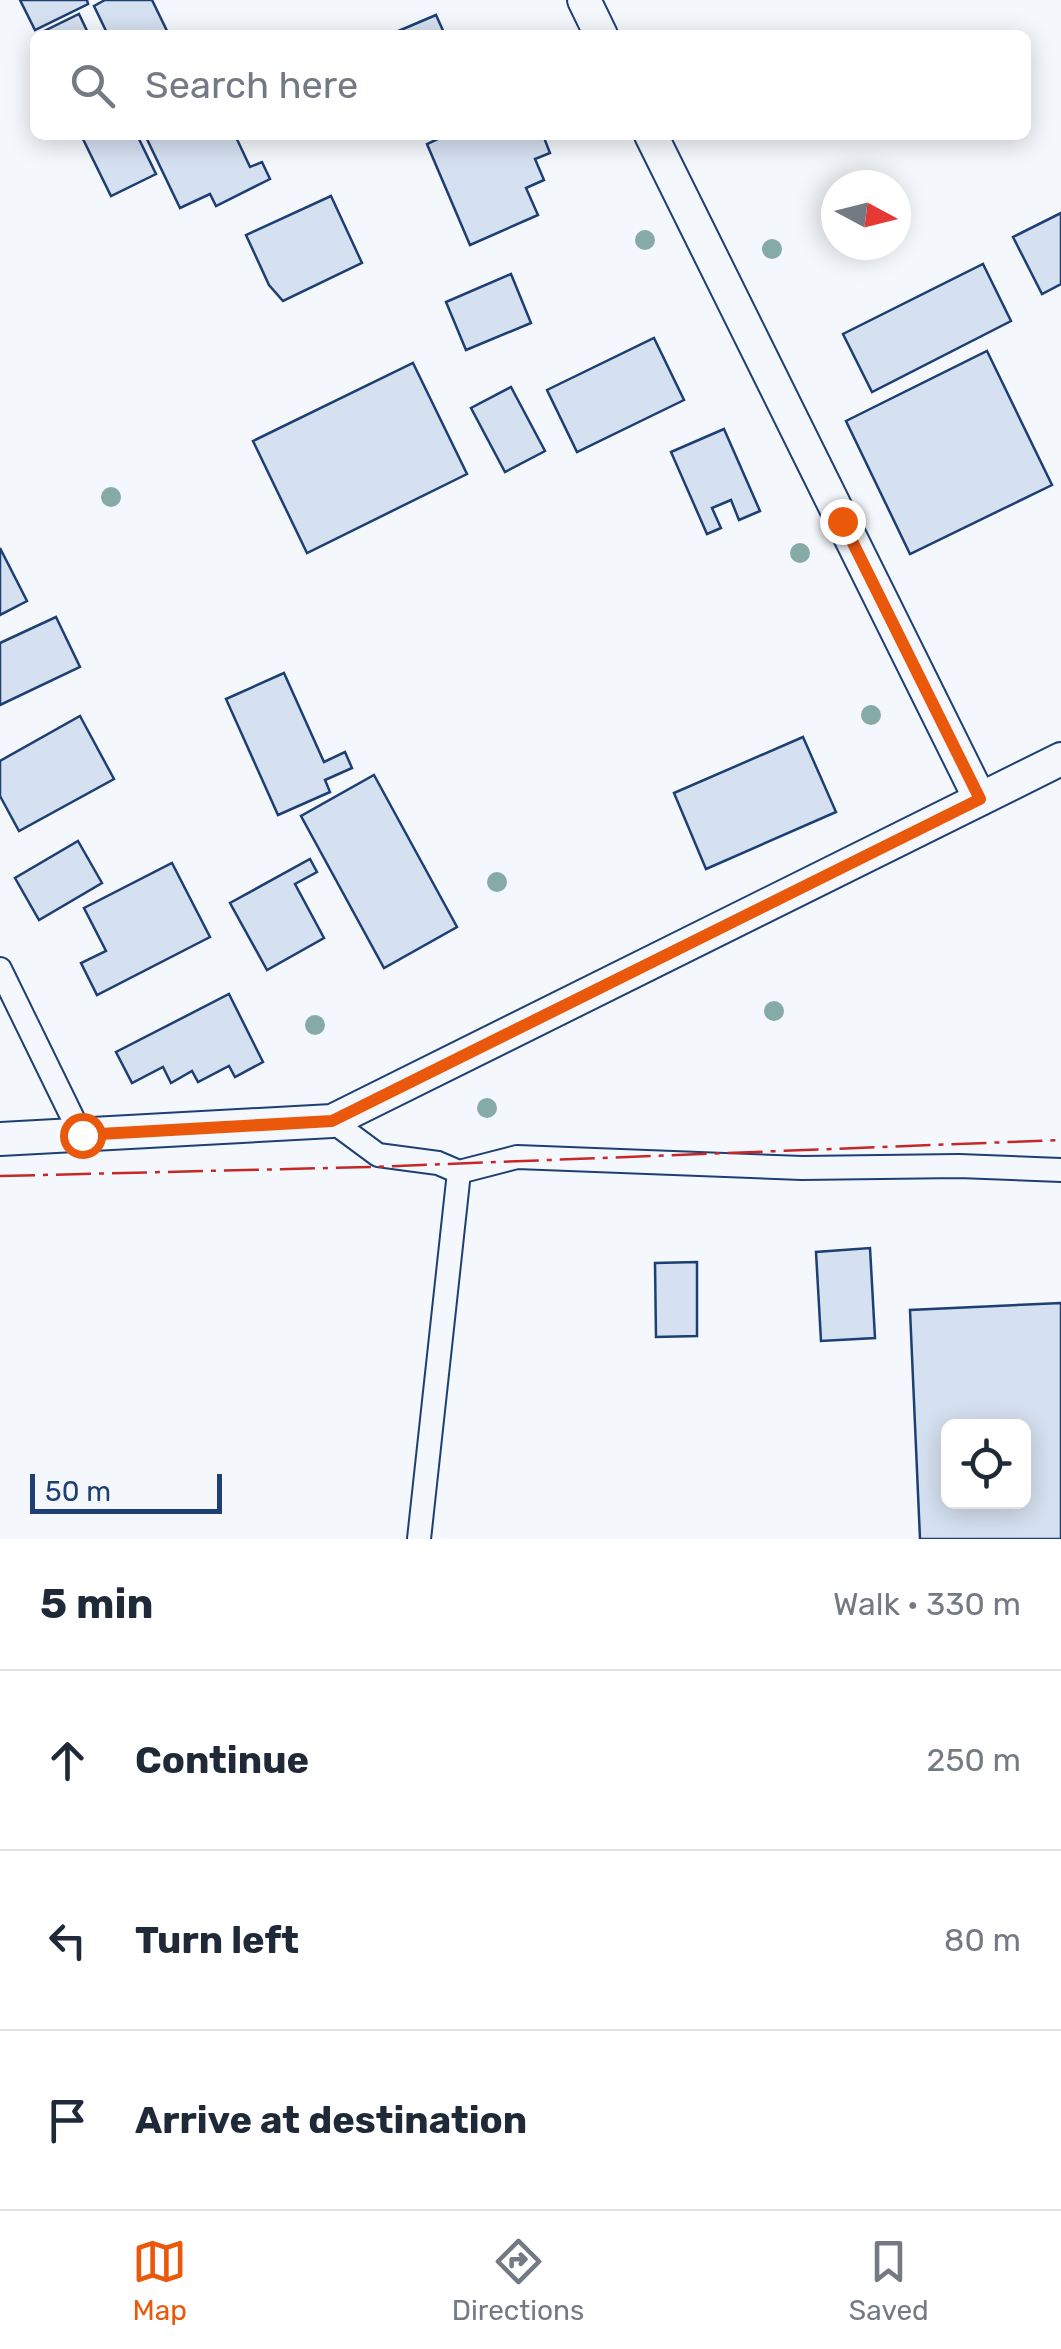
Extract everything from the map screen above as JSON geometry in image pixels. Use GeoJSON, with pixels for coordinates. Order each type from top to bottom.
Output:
{"type":"FeatureCollection","features":[{"type":"Feature","properties":{"kind":"street"},"geometry":{"type":"LineString","coordinates":[[584,0],[599,30]]}},
{"type":"Feature","properties":{"kind":"street"},"geometry":{"type":"LineString","coordinates":[[653,140],[980,799]]}},
{"type":"Feature","properties":{"kind":"street"},"geometry":{"type":"LineString","coordinates":[[0,1139],[332,1121],[1061,759]]}},
{"type":"Feature","properties":{"kind":"street"},"geometry":{"type":"LineString","coordinates":[[0,969],[82,1135]]}},
{"type":"Feature","properties":{"kind":"street"},"geometry":{"type":"LineString","coordinates":[[332,1121],[378,1156],[438,1163],[459,1172],[517,1157],[802,1168],[1061,1170]]}},
{"type":"Feature","properties":{"kind":"street"},"geometry":{"type":"LineString","coordinates":[[419,1539],[459,1172]]}},
{"type":"Feature","properties":{"kind":"building"},"geometry":{"type":"Polygon","coordinates":[[[20,0],[87,0],[88,4],[35,30],[20,0]]]}},
{"type":"Feature","properties":{"kind":"building"},"geometry":{"type":"Polygon","coordinates":[[[105,0],[152,0],[167,30],[106,30],[94,6],[105,0]]]}},
{"type":"Feature","properties":{"kind":"building"},"geometry":{"type":"Polygon","coordinates":[[[79,14],[87,30],[46,30],[79,14]]]}},
{"type":"Feature","properties":{"kind":"building"},"geometry":{"type":"Polygon","coordinates":[[[436,15],[443,30],[401,30],[436,15]]]}},
{"type":"Feature","properties":{"kind":"building"},"geometry":{"type":"Polygon","coordinates":[[[83,140],[139,140],[156,174],[111,196],[83,140]]]}},
{"type":"Feature","properties":{"kind":"building"},"geometry":{"type":"Polygon","coordinates":[[[147,140],[237,140],[250,167],[262,162],[270,179],[216,206],[210,194],[180,208],[147,140]]]}},
{"type":"Feature","properties":{"kind":"building"},"geometry":{"type":"Polygon","coordinates":[[[435,140],[545,140],[550,153],[535,159],[544,180],[526,188],[538,215],[470,245],[427,144],[435,140]]]}},
{"type":"Feature","properties":{"kind":"building"},"geometry":{"type":"Polygon","coordinates":[[[331,196],[362,263],[283,301],[269,285],[246,235],[331,196]]]}},
{"type":"Feature","properties":{"kind":"building"},"geometry":{"type":"Polygon","coordinates":[[[1061,213],[1061,284],[1042,294],[1013,237],[1061,213]]]}},
{"type":"Feature","properties":{"kind":"building"},"geometry":{"type":"Polygon","coordinates":[[[983,264],[1011,321],[872,392],[843,334],[983,264]]]}},
{"type":"Feature","properties":{"kind":"building"},"geometry":{"type":"Polygon","coordinates":[[[511,274],[531,323],[466,350],[446,302],[511,274]]]}},
{"type":"Feature","properties":{"kind":"building"},"geometry":{"type":"Polygon","coordinates":[[[654,338],[684,400],[577,452],[547,390],[654,338]]]}},
{"type":"Feature","properties":{"kind":"building"},"geometry":{"type":"Polygon","coordinates":[[[987,351],[1052,485],[910,554],[846,421],[987,351]]]}},
{"type":"Feature","properties":{"kind":"building"},"geometry":{"type":"Polygon","coordinates":[[[413,363],[467,474],[307,553],[253,441],[413,363]]]}},
{"type":"Feature","properties":{"kind":"building"},"geometry":{"type":"Polygon","coordinates":[[[511,387],[545,451],[505,472],[471,408],[511,387]]]}},
{"type":"Feature","properties":{"kind":"building"},"geometry":{"type":"Polygon","coordinates":[[[724,429],[760,511],[739,520],[731,500],[712,508],[721,528],[707,534],[671,452],[724,429]]]}},
{"type":"Feature","properties":{"kind":"building"},"geometry":{"type":"Polygon","coordinates":[[[0,548],[27,601],[0,615],[0,548]]]}},
{"type":"Feature","properties":{"kind":"building"},"geometry":{"type":"Polygon","coordinates":[[[56,617],[80,667],[0,705],[0,643],[56,617]]]}},
{"type":"Feature","properties":{"kind":"building"},"geometry":{"type":"Polygon","coordinates":[[[284,673],[324,762],[345,752],[352,768],[325,780],[330,792],[278,815],[226,699],[284,673]]]}},
{"type":"Feature","properties":{"kind":"building"},"geometry":{"type":"Polygon","coordinates":[[[80,716],[114,779],[19,831],[0,796],[0,761],[80,716]]]}},
{"type":"Feature","properties":{"kind":"building"},"geometry":{"type":"Polygon","coordinates":[[[803,737],[836,812],[706,869],[674,793],[803,737]]]}},
{"type":"Feature","properties":{"kind":"building"},"geometry":{"type":"Polygon","coordinates":[[[374,775],[457,927],[384,968],[301,816],[374,775]]]}},
{"type":"Feature","properties":{"kind":"building"},"geometry":{"type":"Polygon","coordinates":[[[78,841],[102,883],[39,920],[15,878],[78,841]]]}},
{"type":"Feature","properties":{"kind":"building"},"geometry":{"type":"Polygon","coordinates":[[[310,859],[317,872],[295,884],[324,938],[267,970],[230,903],[310,859]]]}},
{"type":"Feature","properties":{"kind":"building"},"geometry":{"type":"Polygon","coordinates":[[[172,863],[210,937],[97,995],[81,963],[106,951],[84,908],[172,863]]]}},
{"type":"Feature","properties":{"kind":"building"},"geometry":{"type":"Polygon","coordinates":[[[229,994],[263,1062],[235,1077],[229,1066],[198,1082],[192,1071],[171,1083],[163,1067],[132,1083],[116,1052],[229,994]]]}},
{"type":"Feature","properties":{"kind":"building"},"geometry":{"type":"Polygon","coordinates":[[[870,1248],[875,1338],[821,1341],[816,1252],[870,1248]]]}},
{"type":"Feature","properties":{"kind":"building"},"geometry":{"type":"Polygon","coordinates":[[[697,1262],[697,1336],[656,1337],[655,1263],[697,1262]]]}},
{"type":"Feature","properties":{"kind":"building"},"geometry":{"type":"Polygon","coordinates":[[[1061,1303],[1061,1539],[920,1539],[910,1310],[1061,1303]]]}},
{"type":"Feature","properties":{"kind":"power"},"geometry":{"type":"LineString","coordinates":[[0,1176],[370,1167],[1061,1140]]}},
{"type":"Feature","properties":{"kind":"route"},"geometry":{"type":"LineString","coordinates":[[82,1135],[332,1121],[980,799],[842,521]]}}]}
